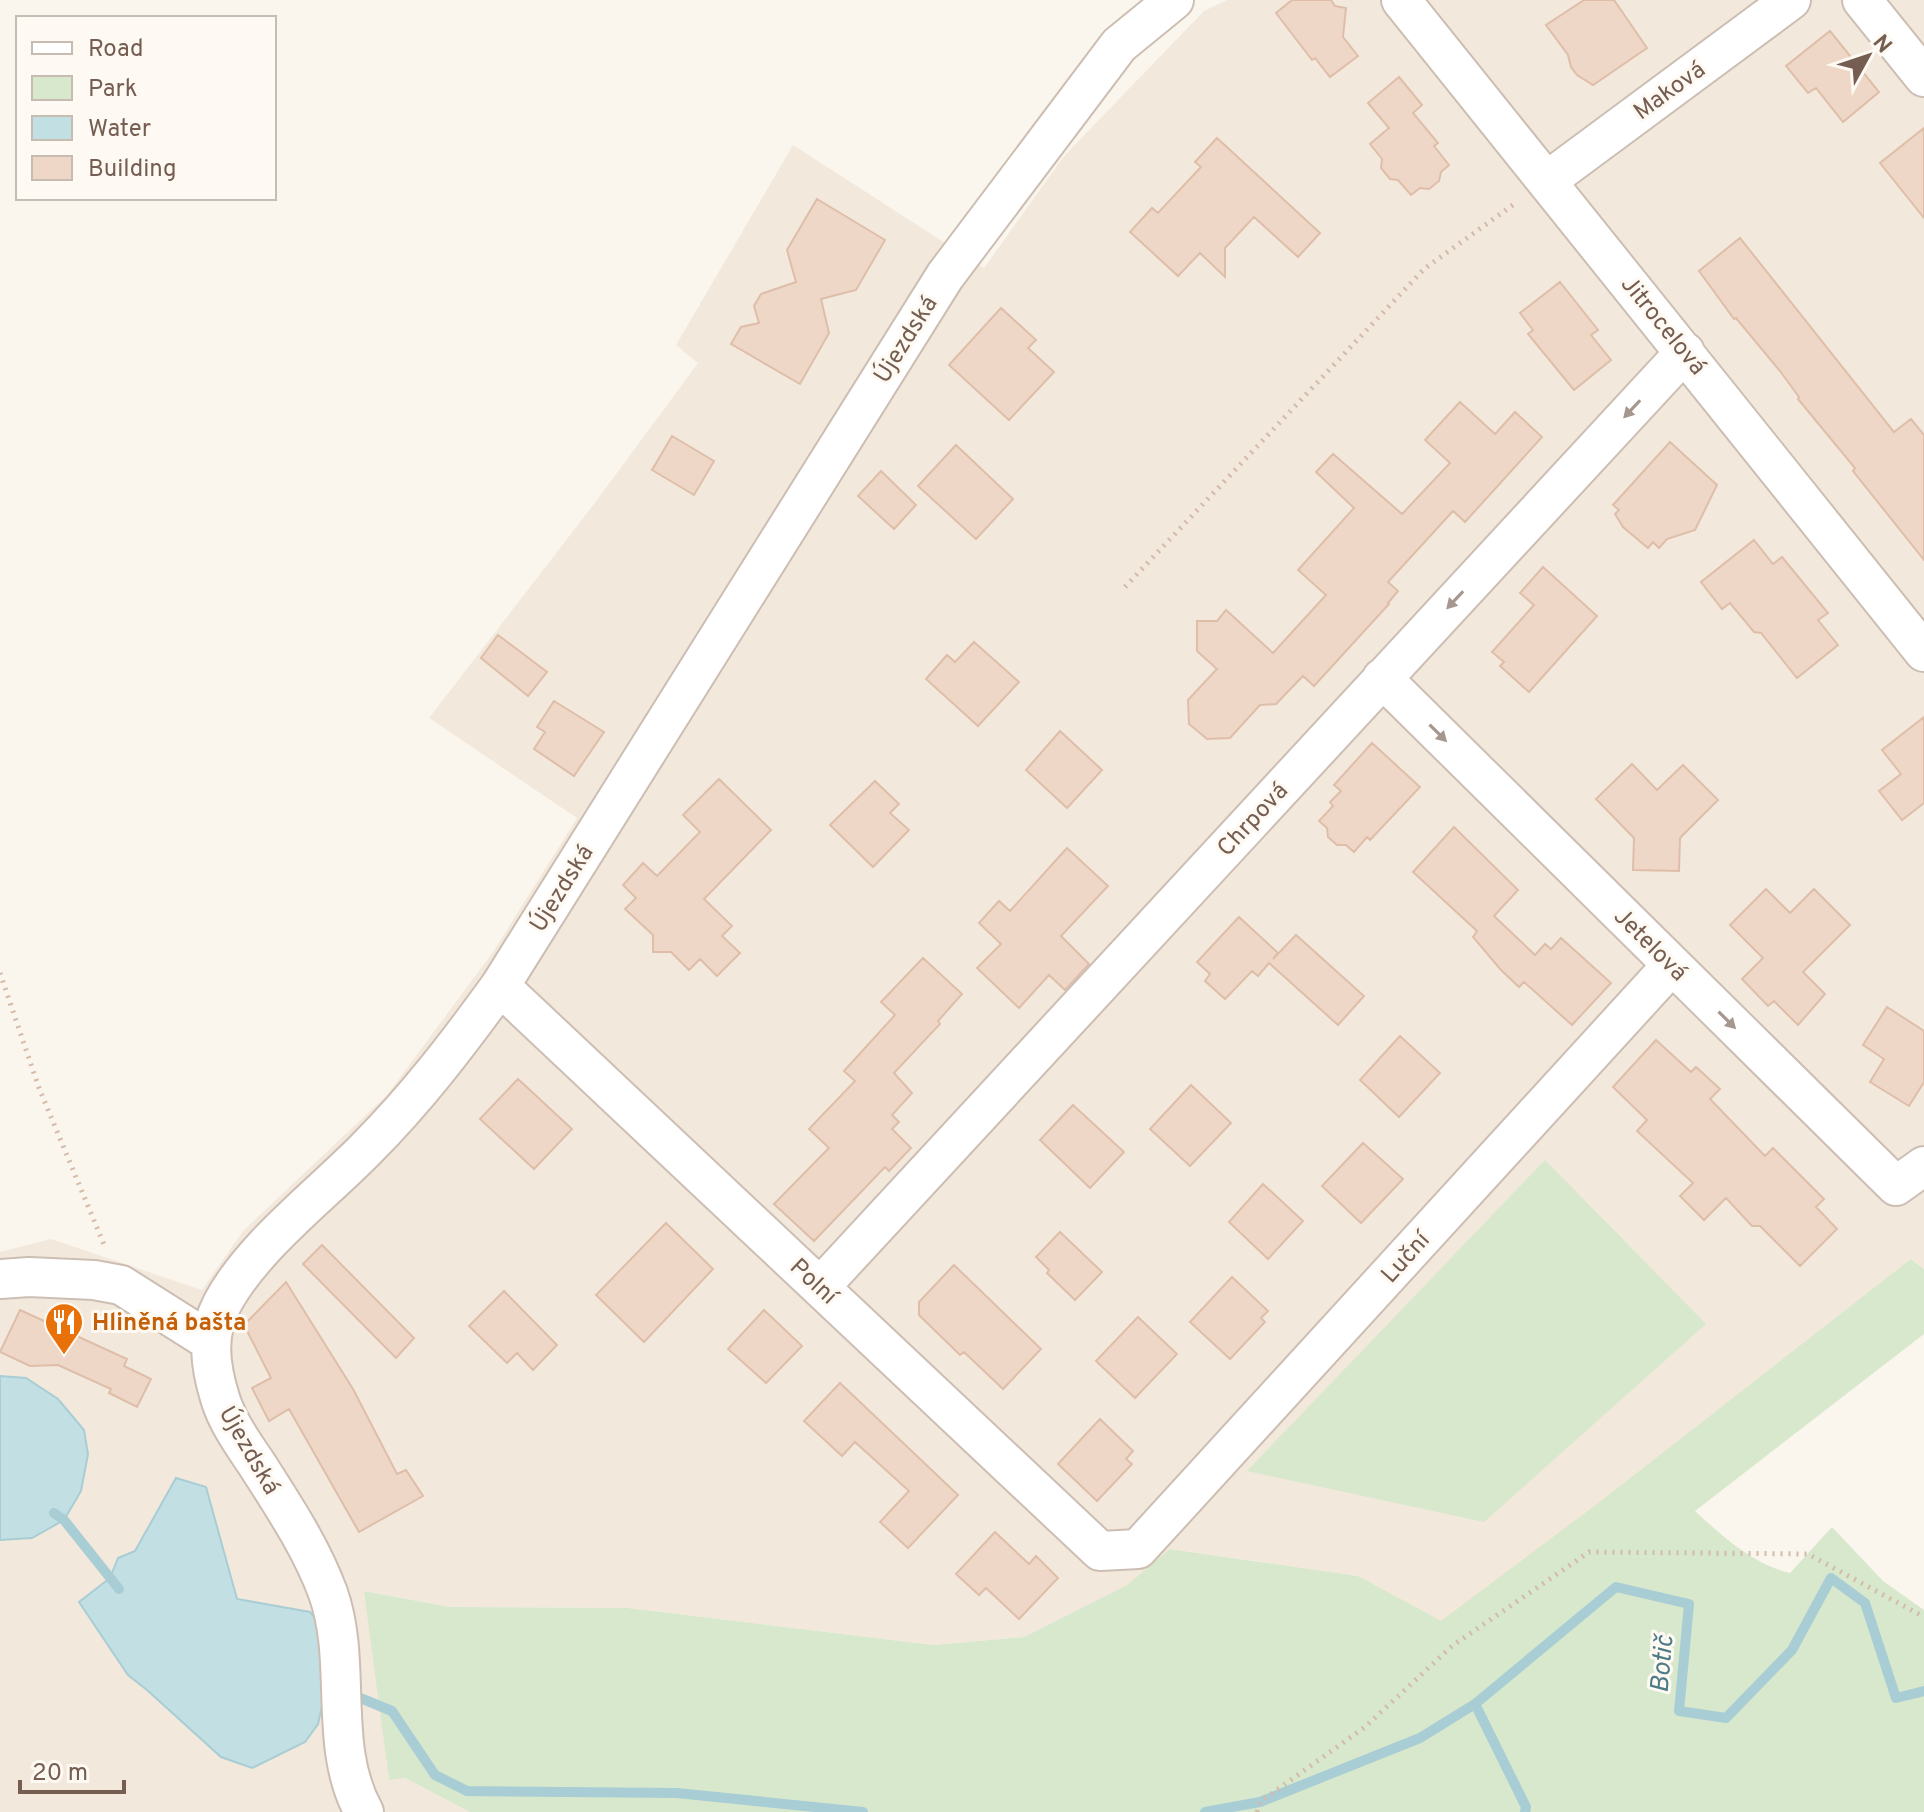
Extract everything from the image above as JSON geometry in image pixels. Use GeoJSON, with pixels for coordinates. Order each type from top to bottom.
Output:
{"type":"FeatureCollection","features":[{"type":"Feature","properties":{"kind":"street","name":"Újezdská"},"geometry":{"type":"LineString","coordinates":[[364,1812],[350,1776],[346,1755],[341,1661],[332,1606],[299,1531],[221,1402],[212,1367],[211,1342],[221,1306],[274,1238],[400,1114],[451,1054],[500,986],[945,276],[1119,45],[1174,0]]}},
{"type":"Feature","properties":{"kind":"street","name":"Jitrocelová"},"geometry":{"type":"LineString","coordinates":[[1401,0],[1924,652]]}},
{"type":"Feature","properties":{"kind":"street","name":"Maková"},"geometry":{"type":"LineString","coordinates":[[1548,180],[1791,0]]}},
{"type":"Feature","properties":{"kind":"street"},"geometry":{"type":"LineString","coordinates":[[1862,0],[1924,77]]}},
{"type":"Feature","properties":{"kind":"street","name":"Chrpová"},"geometry":{"type":"LineString","coordinates":[[820,1287],[1685,352]]}},
{"type":"Feature","properties":{"kind":"street","name":"Jetelová"},"geometry":{"type":"LineString","coordinates":[[1382,678],[1896,1186],[1924,1166]]}},
{"type":"Feature","properties":{"kind":"street","name":"Luční"},"geometry":{"type":"LineString","coordinates":[[1138,1549],[1672,965]]}},
{"type":"Feature","properties":{"kind":"street","name":"Polní"},"geometry":{"type":"LineString","coordinates":[[500,986],[1100,1551],[1138,1549]]}},
{"type":"Feature","properties":{"kind":"street"},"geometry":{"type":"LineString","coordinates":[[0,1279],[55,1278],[121,1285],[211,1342]]}},
{"type":"Feature","properties":{"kind":"path"},"geometry":{"type":"LineString","coordinates":[[1125,587],[1424,269],[1548,180]]}},
{"type":"Feature","properties":{"kind":"path"},"geometry":{"type":"LineString","coordinates":[[0,973],[39,1088],[121,1285]]}},
{"type":"Feature","properties":{"kind":"path"},"geometry":{"type":"LineString","coordinates":[[1257,1812],[1260,1802],[1365,1727],[1452,1646],[1589,1552],[1808,1554],[1924,1617]]}},
{"type":"Feature","properties":{"kind":"shaded area"},"geometry":{"type":"Polygon","coordinates":[[[1227,0],[1924,0],[1924,1269],[1912,1259],[1743,1394],[1441,1622],[1358,1576],[1171,1549],[1127,1585],[1024,1637],[933,1645],[628,1608],[450,1607],[365,1591],[389,1780],[405,1778],[470,1812],[0,1812],[0,1252],[51,1239],[202,1290],[243,1231],[387,1095],[493,952],[577,818],[429,718],[698,363],[676,345],[793,145],[984,268],[1064,156],[1204,11],[1227,0]]]}},
{"type":"Feature","properties":{"kind":"green space"},"geometry":{"type":"Polygon","coordinates":[[[1545,1160],[1706,1324],[1484,1522],[1247,1471],[1545,1160]]]}},
{"type":"Feature","properties":{"kind":"green space"},"geometry":{"type":"Polygon","coordinates":[[[1911,1259],[1924,1269],[1924,1334],[1695,1511],[1751,1556],[1790,1573],[1832,1527],[1883,1581],[1924,1610],[1924,1812],[470,1812],[405,1778],[389,1780],[364,1591],[450,1607],[628,1608],[933,1645],[1024,1637],[1127,1585],[1170,1549],[1358,1576],[1441,1621],[1601,1501],[1911,1259]]]}},
{"type":"Feature","properties":{"kind":"water"},"geometry":{"type":"Polygon","coordinates":[[[0,1376],[26,1378],[58,1399],[84,1430],[88,1454],[81,1491],[64,1520],[32,1538],[0,1540],[0,1376]]]}},
{"type":"Feature","properties":{"kind":"water"},"geometry":{"type":"Polygon","coordinates":[[[176,1478],[206,1487],[237,1599],[310,1612],[322,1627],[327,1684],[318,1724],[305,1742],[252,1768],[221,1757],[128,1675],[79,1602],[110,1578],[118,1558],[135,1551],[176,1478]]]}},
{"type":"Feature","properties":{"kind":"building"},"geometry":{"type":"Polygon","coordinates":[[[1292,0],[1331,0],[1335,6],[1346,8],[1343,37],[1358,56],[1330,77],[1315,58],[1312,60],[1276,13],[1292,0]]]}},
{"type":"Feature","properties":{"kind":"building"},"geometry":{"type":"Polygon","coordinates":[[[1584,0],[1614,0],[1647,48],[1593,85],[1577,75],[1568,55],[1546,25],[1584,0]]]}},
{"type":"Feature","properties":{"kind":"building"},"geometry":{"type":"Polygon","coordinates":[[[1830,31],[1879,92],[1843,122],[1816,88],[1808,93],[1786,66],[1830,31]]]}},
{"type":"Feature","properties":{"kind":"building"},"geometry":{"type":"Polygon","coordinates":[[[1399,77],[1422,105],[1413,113],[1438,143],[1434,146],[1449,165],[1441,172],[1439,181],[1429,189],[1420,188],[1411,195],[1398,180],[1390,179],[1381,168],[1382,159],[1370,144],[1389,128],[1368,103],[1399,77]]]}},
{"type":"Feature","properties":{"kind":"building"},"geometry":{"type":"Polygon","coordinates":[[[1924,128],[1924,218],[1880,163],[1924,128]]]}},
{"type":"Feature","properties":{"kind":"building"},"geometry":{"type":"Polygon","coordinates":[[[1217,138],[1320,233],[1298,257],[1254,217],[1225,248],[1225,277],[1200,253],[1178,276],[1130,232],[1152,208],[1158,213],[1201,167],[1195,162],[1217,138]]]}},
{"type":"Feature","properties":{"kind":"building"},"geometry":{"type":"Polygon","coordinates":[[[817,199],[885,240],[856,290],[821,299],[829,333],[800,384],[731,344],[741,327],[759,323],[754,306],[761,294],[796,282],[787,250],[817,199]]]}},
{"type":"Feature","properties":{"kind":"building"},"geometry":{"type":"Polygon","coordinates":[[[1740,238],[1894,432],[1911,419],[1924,435],[1924,560],[1798,399],[1780,371],[1734,319],[1699,271],[1740,238]]]}},
{"type":"Feature","properties":{"kind":"building"},"geometry":{"type":"Polygon","coordinates":[[[1560,282],[1598,330],[1591,335],[1611,360],[1574,390],[1528,334],[1533,330],[1520,313],[1560,282]]]}},
{"type":"Feature","properties":{"kind":"building"},"geometry":{"type":"Polygon","coordinates":[[[1001,308],[1036,340],[1028,348],[1054,372],[1009,420],[949,365],[1001,308]]]}},
{"type":"Feature","properties":{"kind":"building"},"geometry":{"type":"Polygon","coordinates":[[[1460,402],[1495,434],[1515,412],[1542,437],[1465,522],[1453,511],[1388,582],[1398,591],[1389,604],[1314,686],[1303,676],[1276,704],[1260,705],[1230,738],[1207,739],[1189,724],[1188,700],[1217,669],[1197,651],[1197,621],[1217,621],[1226,610],[1273,653],[1326,595],[1298,570],[1354,508],[1316,472],[1333,454],[1402,514],[1450,463],[1425,440],[1460,402]]]}},
{"type":"Feature","properties":{"kind":"building"},"geometry":{"type":"Polygon","coordinates":[[[672,436],[714,461],[694,495],[652,470],[672,436]]]}},
{"type":"Feature","properties":{"kind":"building"},"geometry":{"type":"Polygon","coordinates":[[[1670,442],[1717,485],[1695,530],[1667,539],[1659,548],[1653,542],[1648,548],[1623,527],[1615,514],[1619,510],[1613,505],[1670,442]]]}},
{"type":"Feature","properties":{"kind":"building"},"geometry":{"type":"Polygon","coordinates":[[[956,445],[1013,499],[976,539],[918,486],[956,445]]]}},
{"type":"Feature","properties":{"kind":"building"},"geometry":{"type":"Polygon","coordinates":[[[881,471],[916,505],[894,529],[858,496],[881,471]]]}},
{"type":"Feature","properties":{"kind":"building"},"geometry":{"type":"Polygon","coordinates":[[[1754,540],[1773,564],[1782,557],[1828,613],[1818,620],[1838,645],[1797,678],[1761,633],[1754,632],[1730,603],[1722,609],[1701,582],[1754,540]]]}},
{"type":"Feature","properties":{"kind":"building"},"geometry":{"type":"Polygon","coordinates":[[[1543,567],[1597,616],[1529,692],[1500,666],[1504,662],[1492,652],[1534,605],[1520,593],[1543,567]]]}},
{"type":"Feature","properties":{"kind":"building"},"geometry":{"type":"Polygon","coordinates":[[[498,635],[547,672],[528,696],[481,658],[498,635]]]}},
{"type":"Feature","properties":{"kind":"building"},"geometry":{"type":"Polygon","coordinates":[[[974,642],[1019,682],[978,726],[926,679],[947,655],[955,662],[974,642]]]}},
{"type":"Feature","properties":{"kind":"building"},"geometry":{"type":"Polygon","coordinates":[[[554,701],[604,732],[574,776],[534,749],[545,732],[537,727],[554,701]]]}},
{"type":"Feature","properties":{"kind":"building"},"geometry":{"type":"Polygon","coordinates":[[[1924,717],[1924,803],[1902,820],[1879,791],[1901,774],[1882,750],[1924,717]]]}},
{"type":"Feature","properties":{"kind":"building"},"geometry":{"type":"Polygon","coordinates":[[[1060,731],[1102,770],[1067,808],[1026,770],[1060,731]]]}},
{"type":"Feature","properties":{"kind":"building"},"geometry":{"type":"Polygon","coordinates":[[[1372,743],[1420,787],[1370,840],[1367,837],[1354,852],[1346,845],[1337,845],[1319,821],[1333,806],[1330,802],[1341,791],[1334,785],[1372,743]]]}},
{"type":"Feature","properties":{"kind":"building"},"geometry":{"type":"Polygon","coordinates":[[[1632,764],[1657,790],[1683,765],[1718,800],[1680,838],[1679,871],[1633,870],[1634,838],[1596,799],[1632,764]]]}},
{"type":"Feature","properties":{"kind":"building"},"geometry":{"type":"Polygon","coordinates":[[[719,779],[771,830],[704,899],[732,926],[722,936],[740,953],[717,976],[700,959],[689,970],[671,952],[653,952],[653,935],[625,909],[636,898],[623,885],[643,863],[657,876],[700,832],[683,815],[719,779]]]}},
{"type":"Feature","properties":{"kind":"building"},"geometry":{"type":"Polygon","coordinates":[[[875,781],[899,804],[890,813],[909,830],[873,867],[830,825],[875,781]]]}},
{"type":"Feature","properties":{"kind":"building"},"geometry":{"type":"Polygon","coordinates":[[[1454,827],[1518,890],[1494,916],[1535,955],[1545,944],[1551,949],[1561,938],[1611,983],[1572,1025],[1524,982],[1519,987],[1501,970],[1473,937],[1477,931],[1413,872],[1454,827]]]}},
{"type":"Feature","properties":{"kind":"building"},"geometry":{"type":"Polygon","coordinates":[[[1067,848],[1108,886],[1061,936],[1089,964],[1065,990],[1049,975],[1019,1008],[977,968],[1001,944],[979,923],[999,901],[1010,911],[1067,848]]]}},
{"type":"Feature","properties":{"kind":"building"},"geometry":{"type":"Polygon","coordinates":[[[1766,889],[1790,913],[1814,889],[1850,925],[1803,972],[1825,994],[1798,1025],[1774,1001],[1768,1006],[1742,979],[1763,958],[1730,925],[1766,889]]]}},
{"type":"Feature","properties":{"kind":"building"},"geometry":{"type":"Polygon","coordinates":[[[1239,917],[1278,953],[1273,959],[1296,935],[1364,996],[1338,1025],[1269,963],[1258,976],[1252,971],[1225,999],[1205,981],[1210,974],[1197,962],[1239,917]]]}},
{"type":"Feature","properties":{"kind":"building"},"geometry":{"type":"Polygon","coordinates":[[[923,958],[962,994],[938,1021],[940,1024],[894,1073],[912,1093],[892,1115],[899,1122],[892,1129],[911,1148],[889,1171],[885,1167],[814,1241],[774,1204],[829,1148],[809,1129],[855,1081],[844,1071],[895,1015],[881,1002],[923,958]]]}},
{"type":"Feature","properties":{"kind":"building"},"geometry":{"type":"Polygon","coordinates":[[[1887,1007],[1924,1031],[1924,1082],[1909,1106],[1870,1082],[1884,1059],[1863,1045],[1887,1007]]]}},
{"type":"Feature","properties":{"kind":"building"},"geometry":{"type":"Polygon","coordinates":[[[1400,1036],[1440,1073],[1399,1117],[1360,1080],[1400,1036]]]}},
{"type":"Feature","properties":{"kind":"building"},"geometry":{"type":"Polygon","coordinates":[[[1656,1040],[1691,1072],[1696,1067],[1720,1089],[1710,1099],[1765,1156],[1773,1148],[1824,1199],[1816,1207],[1837,1229],[1800,1266],[1760,1226],[1752,1226],[1726,1198],[1704,1220],[1680,1196],[1693,1183],[1637,1131],[1647,1120],[1613,1087],[1656,1040]]]}},
{"type":"Feature","properties":{"kind":"building"},"geometry":{"type":"Polygon","coordinates":[[[518,1079],[572,1129],[534,1169],[480,1119],[518,1079]]]}},
{"type":"Feature","properties":{"kind":"building"},"geometry":{"type":"Polygon","coordinates":[[[1191,1085],[1231,1123],[1190,1166],[1150,1129],[1191,1085]]]}},
{"type":"Feature","properties":{"kind":"building"},"geometry":{"type":"Polygon","coordinates":[[[1073,1105],[1124,1152],[1090,1188],[1040,1140],[1073,1105]]]}},
{"type":"Feature","properties":{"kind":"building"},"geometry":{"type":"Polygon","coordinates":[[[1363,1143],[1403,1179],[1361,1223],[1322,1186],[1363,1143]]]}},
{"type":"Feature","properties":{"kind":"building"},"geometry":{"type":"Polygon","coordinates":[[[1263,1184],[1303,1221],[1268,1259],[1229,1222],[1263,1184]]]}},
{"type":"Feature","properties":{"kind":"building"},"geometry":{"type":"Polygon","coordinates":[[[666,1223],[713,1269],[644,1342],[596,1295],[666,1223]]]}},
{"type":"Feature","properties":{"kind":"building"},"geometry":{"type":"Polygon","coordinates":[[[1060,1232],[1102,1272],[1075,1300],[1047,1273],[1049,1270],[1036,1257],[1060,1232]]]}},
{"type":"Feature","properties":{"kind":"building"},"geometry":{"type":"Polygon","coordinates":[[[322,1245],[414,1338],[396,1358],[303,1264],[322,1245]]]}},
{"type":"Feature","properties":{"kind":"building"},"geometry":{"type":"Polygon","coordinates":[[[954,1265],[1041,1349],[1003,1389],[964,1352],[960,1355],[919,1315],[919,1302],[954,1265]]]}},
{"type":"Feature","properties":{"kind":"building"},"geometry":{"type":"Polygon","coordinates":[[[1232,1277],[1268,1311],[1261,1318],[1265,1322],[1230,1359],[1190,1322],[1232,1277]]]}},
{"type":"Feature","properties":{"kind":"building"},"geometry":{"type":"Polygon","coordinates":[[[286,1282],[353,1389],[397,1474],[406,1470],[423,1496],[359,1532],[289,1409],[269,1421],[252,1388],[271,1378],[244,1325],[286,1282]]]}},
{"type":"Feature","properties":{"kind":"building"},"geometry":{"type":"Polygon","coordinates":[[[504,1291],[557,1345],[533,1370],[517,1353],[507,1363],[469,1326],[504,1291]]]}},
{"type":"Feature","properties":{"kind":"building","name":"Hliněná bašta"},"geometry":{"type":"Polygon","coordinates":[[[20,1310],[127,1359],[124,1366],[151,1379],[137,1407],[109,1393],[111,1389],[58,1365],[30,1366],[0,1352],[20,1310]]]}},
{"type":"Feature","properties":{"kind":"building"},"geometry":{"type":"Polygon","coordinates":[[[764,1310],[802,1346],[766,1383],[728,1349],[764,1310]]]}},
{"type":"Feature","properties":{"kind":"building"},"geometry":{"type":"Polygon","coordinates":[[[1138,1317],[1177,1354],[1135,1398],[1096,1361],[1138,1317]]]}},
{"type":"Feature","properties":{"kind":"building"},"geometry":{"type":"Polygon","coordinates":[[[840,1383],[958,1495],[908,1548],[880,1522],[909,1491],[855,1442],[842,1456],[804,1421],[840,1383]]]}},
{"type":"Feature","properties":{"kind":"building"},"geometry":{"type":"Polygon","coordinates":[[[1100,1419],[1133,1451],[1126,1459],[1132,1464],[1097,1501],[1058,1464],[1100,1419]]]}},
{"type":"Feature","properties":{"kind":"building"},"geometry":{"type":"Polygon","coordinates":[[[995,1532],[1029,1564],[1036,1556],[1058,1578],[1019,1619],[986,1588],[979,1595],[956,1574],[995,1532]]]}},
{"type":"Feature","properties":{"kind":"waterway"},"geometry":{"type":"LineString","coordinates":[[54,1513],[64,1520],[119,1589]]}},
{"type":"Feature","properties":{"kind":"waterway","name":"Botič"},"geometry":{"type":"LineString","coordinates":[[1525,1812],[1526,1807],[1475,1704],[1616,1587],[1689,1604],[1679,1711],[1726,1718],[1792,1650],[1831,1578],[1865,1603],[1896,1698],[1924,1691]]}},
{"type":"Feature","properties":{"kind":"waterway"},"geometry":{"type":"LineString","coordinates":[[348,1693],[392,1711],[435,1775],[467,1791],[677,1793],[863,1812]]}},
{"type":"Feature","properties":{"kind":"waterway"},"geometry":{"type":"LineString","coordinates":[[1205,1812],[1260,1802],[1420,1738],[1475,1704]]}},
{"type":"Feature","properties":{"kind":"place","name":"Hliněná bašta"},"geometry":{"type":"Point","coordinates":[64,1356]}}]}
